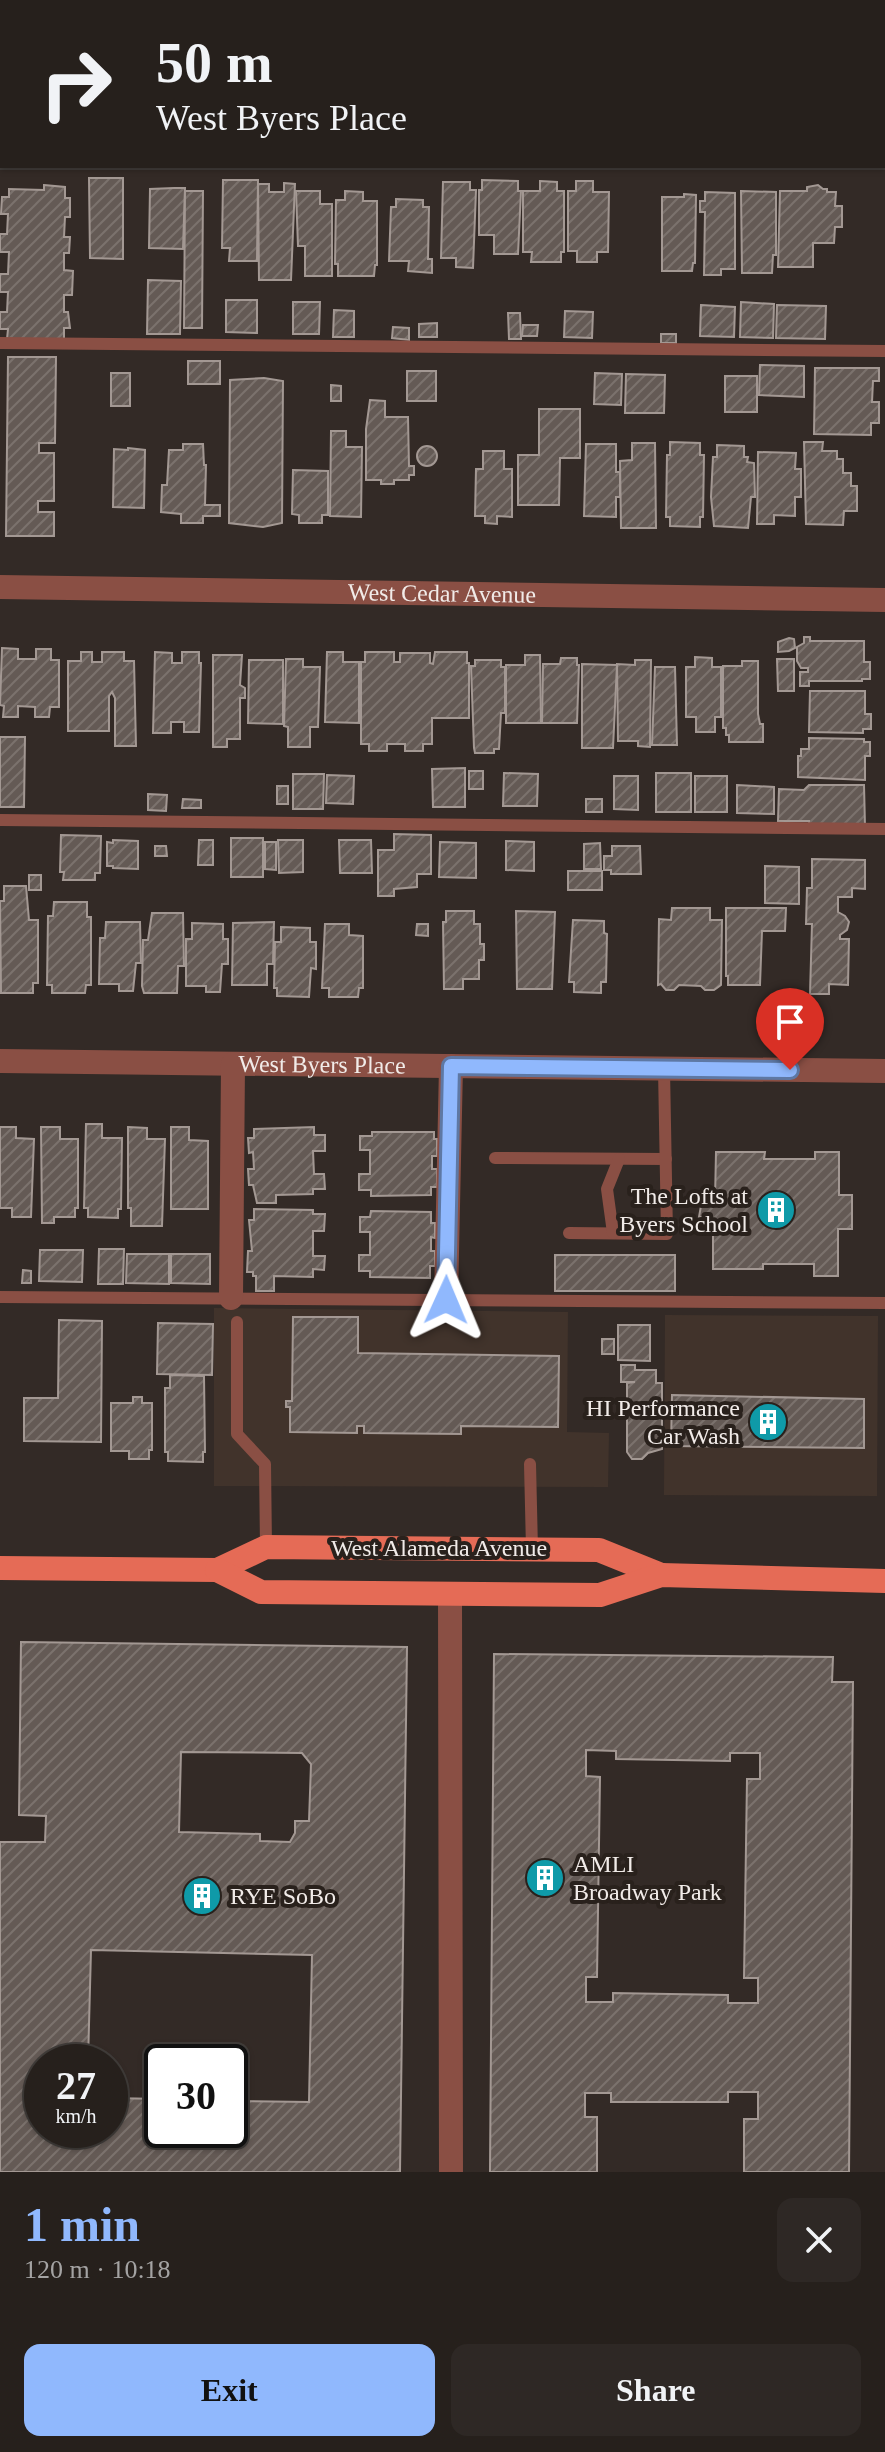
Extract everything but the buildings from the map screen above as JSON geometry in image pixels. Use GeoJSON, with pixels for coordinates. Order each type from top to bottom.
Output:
{"type":"FeatureCollection","features":[{"type":"Feature","properties":{"kind":"main road","name":"West Alameda Avenue"},"geometry":{"type":"LineString","coordinates":[[0,1568],[217,1570],[266,1547],[532,1549],[599,1550],[661,1575]]}},
{"type":"Feature","properties":{"kind":"main road","name":"West Alameda Avenue"},"geometry":{"type":"LineString","coordinates":[[217,1570],[261,1592],[600,1595],[661,1575],[885,1581]]}},
{"type":"Feature","properties":{"kind":"street","name":"West Cedar Avenue"},"geometry":{"type":"LineString","coordinates":[[0,587],[885,600]]}},
{"type":"Feature","properties":{"kind":"street","name":"West Byers Place"},"geometry":{"type":"LineString","coordinates":[[0,1061],[885,1071]]}},
{"type":"Feature","properties":{"kind":"street"},"geometry":{"type":"LineString","coordinates":[[233,1064],[234,1310]]}},
{"type":"Feature","properties":{"kind":"street"},"geometry":{"type":"LineString","coordinates":[[446,1300],[451,1066]]}},
{"type":"Feature","properties":{"kind":"street"},"geometry":{"type":"LineString","coordinates":[[450,1594],[451,2172]]}},
{"type":"Feature","properties":{"kind":"lane"},"geometry":{"type":"LineString","coordinates":[[0,343],[885,351]]}},
{"type":"Feature","properties":{"kind":"lane"},"geometry":{"type":"LineString","coordinates":[[0,820],[885,829]]}},
{"type":"Feature","properties":{"kind":"lane"},"geometry":{"type":"LineString","coordinates":[[569,1233],[667,1234],[664,1069]]}},
{"type":"Feature","properties":{"kind":"lane"},"geometry":{"type":"LineString","coordinates":[[495,1158],[666,1159]]}},
{"type":"Feature","properties":{"kind":"lane"},"geometry":{"type":"LineString","coordinates":[[613,1233],[607,1189],[619,1159]]}},
{"type":"Feature","properties":{"kind":"lane"},"geometry":{"type":"LineString","coordinates":[[0,1297],[234,1310],[446,1300],[885,1303]]}},
{"type":"Feature","properties":{"kind":"lane"},"geometry":{"type":"LineString","coordinates":[[234,1310],[237,1434],[265,1464],[266,1547]]}},
{"type":"Feature","properties":{"kind":"lane"},"geometry":{"type":"LineString","coordinates":[[530,1464],[532,1549]]}},
{"type":"Feature","properties":{"kind":"shaded area"},"geometry":{"type":"Polygon","coordinates":[[[214,1308],[568,1312],[567,1432],[609,1433],[608,1487],[214,1486],[214,1308]]]}},
{"type":"Feature","properties":{"kind":"shaded area"},"geometry":{"type":"Polygon","coordinates":[[[665,1315],[878,1316],[877,1496],[664,1495],[665,1315]]]}},
{"type":"Feature","properties":{"kind":"place","name":"The Lofts at Byers School"},"geometry":{"type":"Point","coordinates":[776,1210]}},
{"type":"Feature","properties":{"kind":"place","name":"HI Performance Car Wash"},"geometry":{"type":"Point","coordinates":[768,1422]}},
{"type":"Feature","properties":{"kind":"place","name":"AMLI Broadway Park"},"geometry":{"type":"Point","coordinates":[545,1878]}},
{"type":"Feature","properties":{"kind":"place","name":"RYE SoBo"},"geometry":{"type":"Point","coordinates":[202,1896]}},
{"type":"Feature","properties":{"kind":"route"},"geometry":{"type":"LineString","coordinates":[[446,1300],[451,1066],[790,1070]]}}]}
